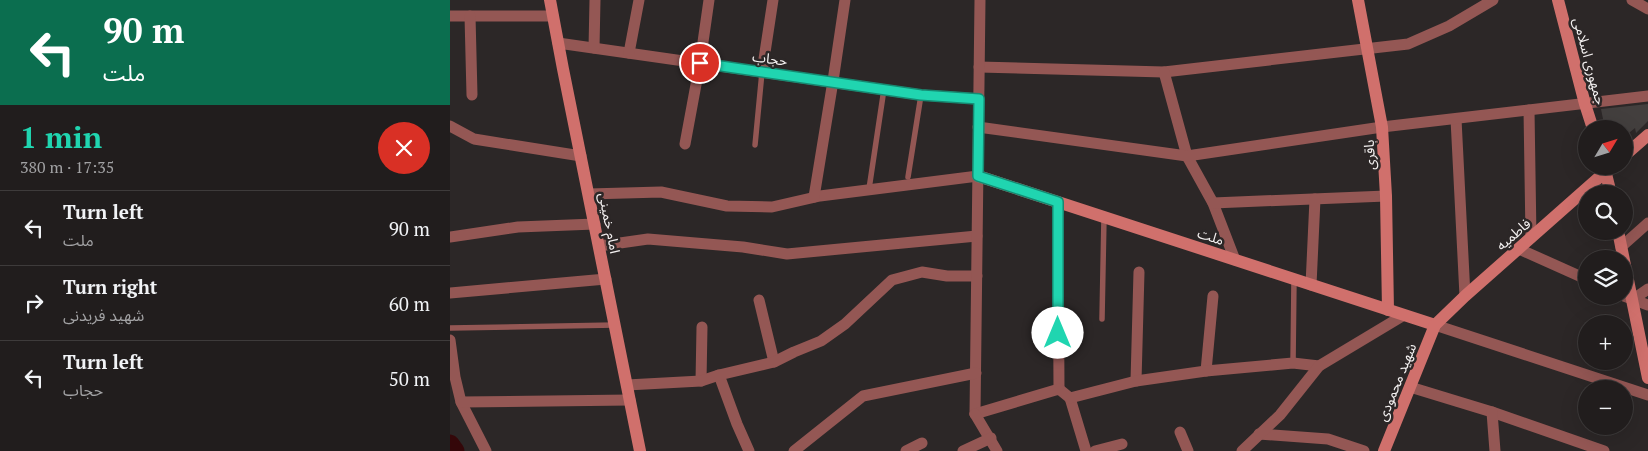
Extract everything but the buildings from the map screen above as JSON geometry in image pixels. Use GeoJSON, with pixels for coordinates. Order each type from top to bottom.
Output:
{"type":"FeatureCollection","features":[{"type":"Feature","properties":{"kind":"street","name":"امام خمینی"},"geometry":{"type":"LineString","coordinates":[[550,0],[640,451]]}},
{"type":"Feature","properties":{"kind":"street"},"geometry":{"type":"LineString","coordinates":[[594,48],[595,0]]}},
{"type":"Feature","properties":{"kind":"street"},"geometry":{"type":"LineString","coordinates":[[629,53],[639,0]]}},
{"type":"Feature","properties":{"kind":"street"},"geometry":{"type":"LineString","coordinates":[[685,144],[710,0]]}},
{"type":"Feature","properties":{"kind":"street"},"geometry":{"type":"LineString","coordinates":[[762,72],[773,0]]}},
{"type":"Feature","properties":{"kind":"street"},"geometry":{"type":"LineString","coordinates":[[814,197],[845,0]]}},
{"type":"Feature","properties":{"kind":"street"},"geometry":{"type":"LineString","coordinates":[[980,0],[975,414],[997,451]]}},
{"type":"Feature","properties":{"kind":"street"},"geometry":{"type":"LineString","coordinates":[[979,67],[1164,72],[1408,44],[1449,26],[1493,0]]}},
{"type":"Feature","properties":{"kind":"street","name":"جمهوری اسلامی"},"geometry":{"type":"LineString","coordinates":[[1558,0],[1589,120]]}},
{"type":"Feature","properties":{"kind":"street"},"geometry":{"type":"LineString","coordinates":[[1632,0],[1648,9]]}},
{"type":"Feature","properties":{"kind":"street","name":"باقری"},"geometry":{"type":"LineString","coordinates":[[1357,2],[1382,127],[1386,196],[1388,310]]}},
{"type":"Feature","properties":{"kind":"street"},"geometry":{"type":"LineString","coordinates":[[450,16],[553,16]]}},
{"type":"Feature","properties":{"kind":"street"},"geometry":{"type":"LineString","coordinates":[[470,16],[472,95]]}},
{"type":"Feature","properties":{"kind":"street","name":"حجاب"},"geometry":{"type":"LineString","coordinates":[[558,43],[921,95],[979,99]]}},
{"type":"Feature","properties":{"kind":"street"},"geometry":{"type":"LineString","coordinates":[[1164,72],[1186,156],[1213,203],[1235,260]]}},
{"type":"Feature","properties":{"kind":"street"},"geometry":{"type":"LineString","coordinates":[[978,127],[1186,156],[1382,127],[1648,96]]}},
{"type":"Feature","properties":{"kind":"street"},"geometry":{"type":"LineString","coordinates":[[1529,110],[1530,238]]}},
{"type":"Feature","properties":{"kind":"street"},"geometry":{"type":"LineString","coordinates":[[1456,119],[1465,296]]}},
{"type":"Feature","properties":{"kind":"street"},"geometry":{"type":"LineString","coordinates":[[450,126],[474,139],[581,156]]}},
{"type":"Feature","properties":{"kind":"street"},"geometry":{"type":"LineString","coordinates":[[1633,148],[1648,135]]}},
{"type":"Feature","properties":{"kind":"street","name":"فاطمیه"},"geometry":{"type":"LineString","coordinates":[[1435,325],[1600,175]]}},
{"type":"Feature","properties":{"kind":"street"},"geometry":{"type":"LineString","coordinates":[[589,194],[661,192],[727,206],[772,206],[814,197],[978,176]]}},
{"type":"Feature","properties":{"kind":"street","name":"ملت"},"geometry":{"type":"LineString","coordinates":[[978,176],[1435,325]]}},
{"type":"Feature","properties":{"kind":"street"},"geometry":{"type":"LineString","coordinates":[[1213,203],[1386,196]]}},
{"type":"Feature","properties":{"kind":"street"},"geometry":{"type":"LineString","coordinates":[[1311,284],[1315,199]]}},
{"type":"Feature","properties":{"kind":"street"},"geometry":{"type":"LineString","coordinates":[[1058,202],[1059,389]]}},
{"type":"Feature","properties":{"kind":"street"},"geometry":{"type":"LineString","coordinates":[[1621,247],[1648,223]]}},
{"type":"Feature","properties":{"kind":"street"},"geometry":{"type":"LineString","coordinates":[[450,238],[518,227],[595,224]]}},
{"type":"Feature","properties":{"kind":"street"},"geometry":{"type":"LineString","coordinates":[[599,246],[648,238],[743,247],[787,254],[977,236]]}},
{"type":"Feature","properties":{"kind":"street"},"geometry":{"type":"LineString","coordinates":[[1620,240],[1621,250]]}},
{"type":"Feature","properties":{"kind":"street"},"geometry":{"type":"LineString","coordinates":[[1519,249],[1578,275]]}},
{"type":"Feature","properties":{"kind":"street"},"geometry":{"type":"LineString","coordinates":[[627,385],[701,381],[718,375],[774,362],[829,336],[845,324],[892,280],[922,272],[947,276],[977,276]]}},
{"type":"Feature","properties":{"kind":"street"},"geometry":{"type":"LineString","coordinates":[[1136,381],[1139,272]]}},
{"type":"Feature","properties":{"kind":"street"},"geometry":{"type":"LineString","coordinates":[[450,293],[606,279]]}},
{"type":"Feature","properties":{"kind":"street"},"geometry":{"type":"LineString","coordinates":[[1633,296],[1648,289]]}},
{"type":"Feature","properties":{"kind":"street"},"geometry":{"type":"LineString","coordinates":[[1206,371],[1213,296]]}},
{"type":"Feature","properties":{"kind":"street"},"geometry":{"type":"LineString","coordinates":[[759,300],[774,362]]}},
{"type":"Feature","properties":{"kind":"street"},"geometry":{"type":"LineString","coordinates":[[1633,300],[1648,305]]}},
{"type":"Feature","properties":{"kind":"street"},"geometry":{"type":"LineString","coordinates":[[1630,305],[1648,378]]}},
{"type":"Feature","properties":{"kind":"street"},"geometry":{"type":"LineString","coordinates":[[1242,451],[1280,415],[1319,366],[1404,315]]}},
{"type":"Feature","properties":{"kind":"street"},"geometry":{"type":"LineString","coordinates":[[1435,325],[1648,395]]}},
{"type":"Feature","properties":{"kind":"street","name":"شهید محمودی"},"geometry":{"type":"LineString","coordinates":[[1384,451],[1435,325]]}},
{"type":"Feature","properties":{"kind":"street"},"geometry":{"type":"LineString","coordinates":[[701,381],[702,327]]}},
{"type":"Feature","properties":{"kind":"street"},"geometry":{"type":"LineString","coordinates":[[450,340],[461,402],[486,451]]}},
{"type":"Feature","properties":{"kind":"street"},"geometry":{"type":"LineString","coordinates":[[1070,398],[1136,381],[1206,371],[1293,363],[1319,366]]}},
{"type":"Feature","properties":{"kind":"street"},"geometry":{"type":"LineString","coordinates":[[794,451],[863,396],[976,373]]}},
{"type":"Feature","properties":{"kind":"street"},"geometry":{"type":"LineString","coordinates":[[718,375],[749,451]]}},
{"type":"Feature","properties":{"kind":"street"},"geometry":{"type":"LineString","coordinates":[[1410,387],[1492,412],[1604,451]]}},
{"type":"Feature","properties":{"kind":"street"},"geometry":{"type":"LineString","coordinates":[[1059,389],[1070,398],[1086,451]]}},
{"type":"Feature","properties":{"kind":"street"},"geometry":{"type":"LineString","coordinates":[[975,414],[1059,389]]}},
{"type":"Feature","properties":{"kind":"street"},"geometry":{"type":"LineString","coordinates":[[461,402],[630,400]]}},
{"type":"Feature","properties":{"kind":"street"},"geometry":{"type":"LineString","coordinates":[[1492,412],[1495,451]]}},
{"type":"Feature","properties":{"kind":"street"},"geometry":{"type":"LineString","coordinates":[[1180,432],[1188,451]]}},
{"type":"Feature","properties":{"kind":"street"},"geometry":{"type":"LineString","coordinates":[[1259,434],[1328,439],[1364,451]]}},
{"type":"Feature","properties":{"kind":"street"},"geometry":{"type":"LineString","coordinates":[[963,451],[991,438]]}},
{"type":"Feature","properties":{"kind":"street"},"geometry":{"type":"LineString","coordinates":[[906,451],[922,443]]}},
{"type":"Feature","properties":{"kind":"street"},"geometry":{"type":"LineString","coordinates":[[1095,451],[1122,444]]}},
{"type":"Feature","properties":{"kind":"lane"},"geometry":{"type":"LineString","coordinates":[[755,145],[762,72]]}},
{"type":"Feature","properties":{"kind":"lane"},"geometry":{"type":"LineString","coordinates":[[869,189],[884,89]]}},
{"type":"Feature","properties":{"kind":"lane"},"geometry":{"type":"LineString","coordinates":[[908,177],[921,95]]}},
{"type":"Feature","properties":{"kind":"lane"},"geometry":{"type":"LineString","coordinates":[[1102,319],[1104,217]]}},
{"type":"Feature","properties":{"kind":"lane"},"geometry":{"type":"LineString","coordinates":[[1293,363],[1294,279]]}},
{"type":"Feature","properties":{"kind":"lane"},"geometry":{"type":"LineString","coordinates":[[450,328],[615,325]]}},
{"type":"Feature","properties":{"kind":"waterway"},"geometry":{"type":"LineString","coordinates":[[450,444],[455,451]]}},
{"type":"Feature","properties":{"kind":"route"},"geometry":{"type":"LineString","coordinates":[[700,63],[921,95],[979,99],[978,176],[1058,202],[1058,333]]}}]}
